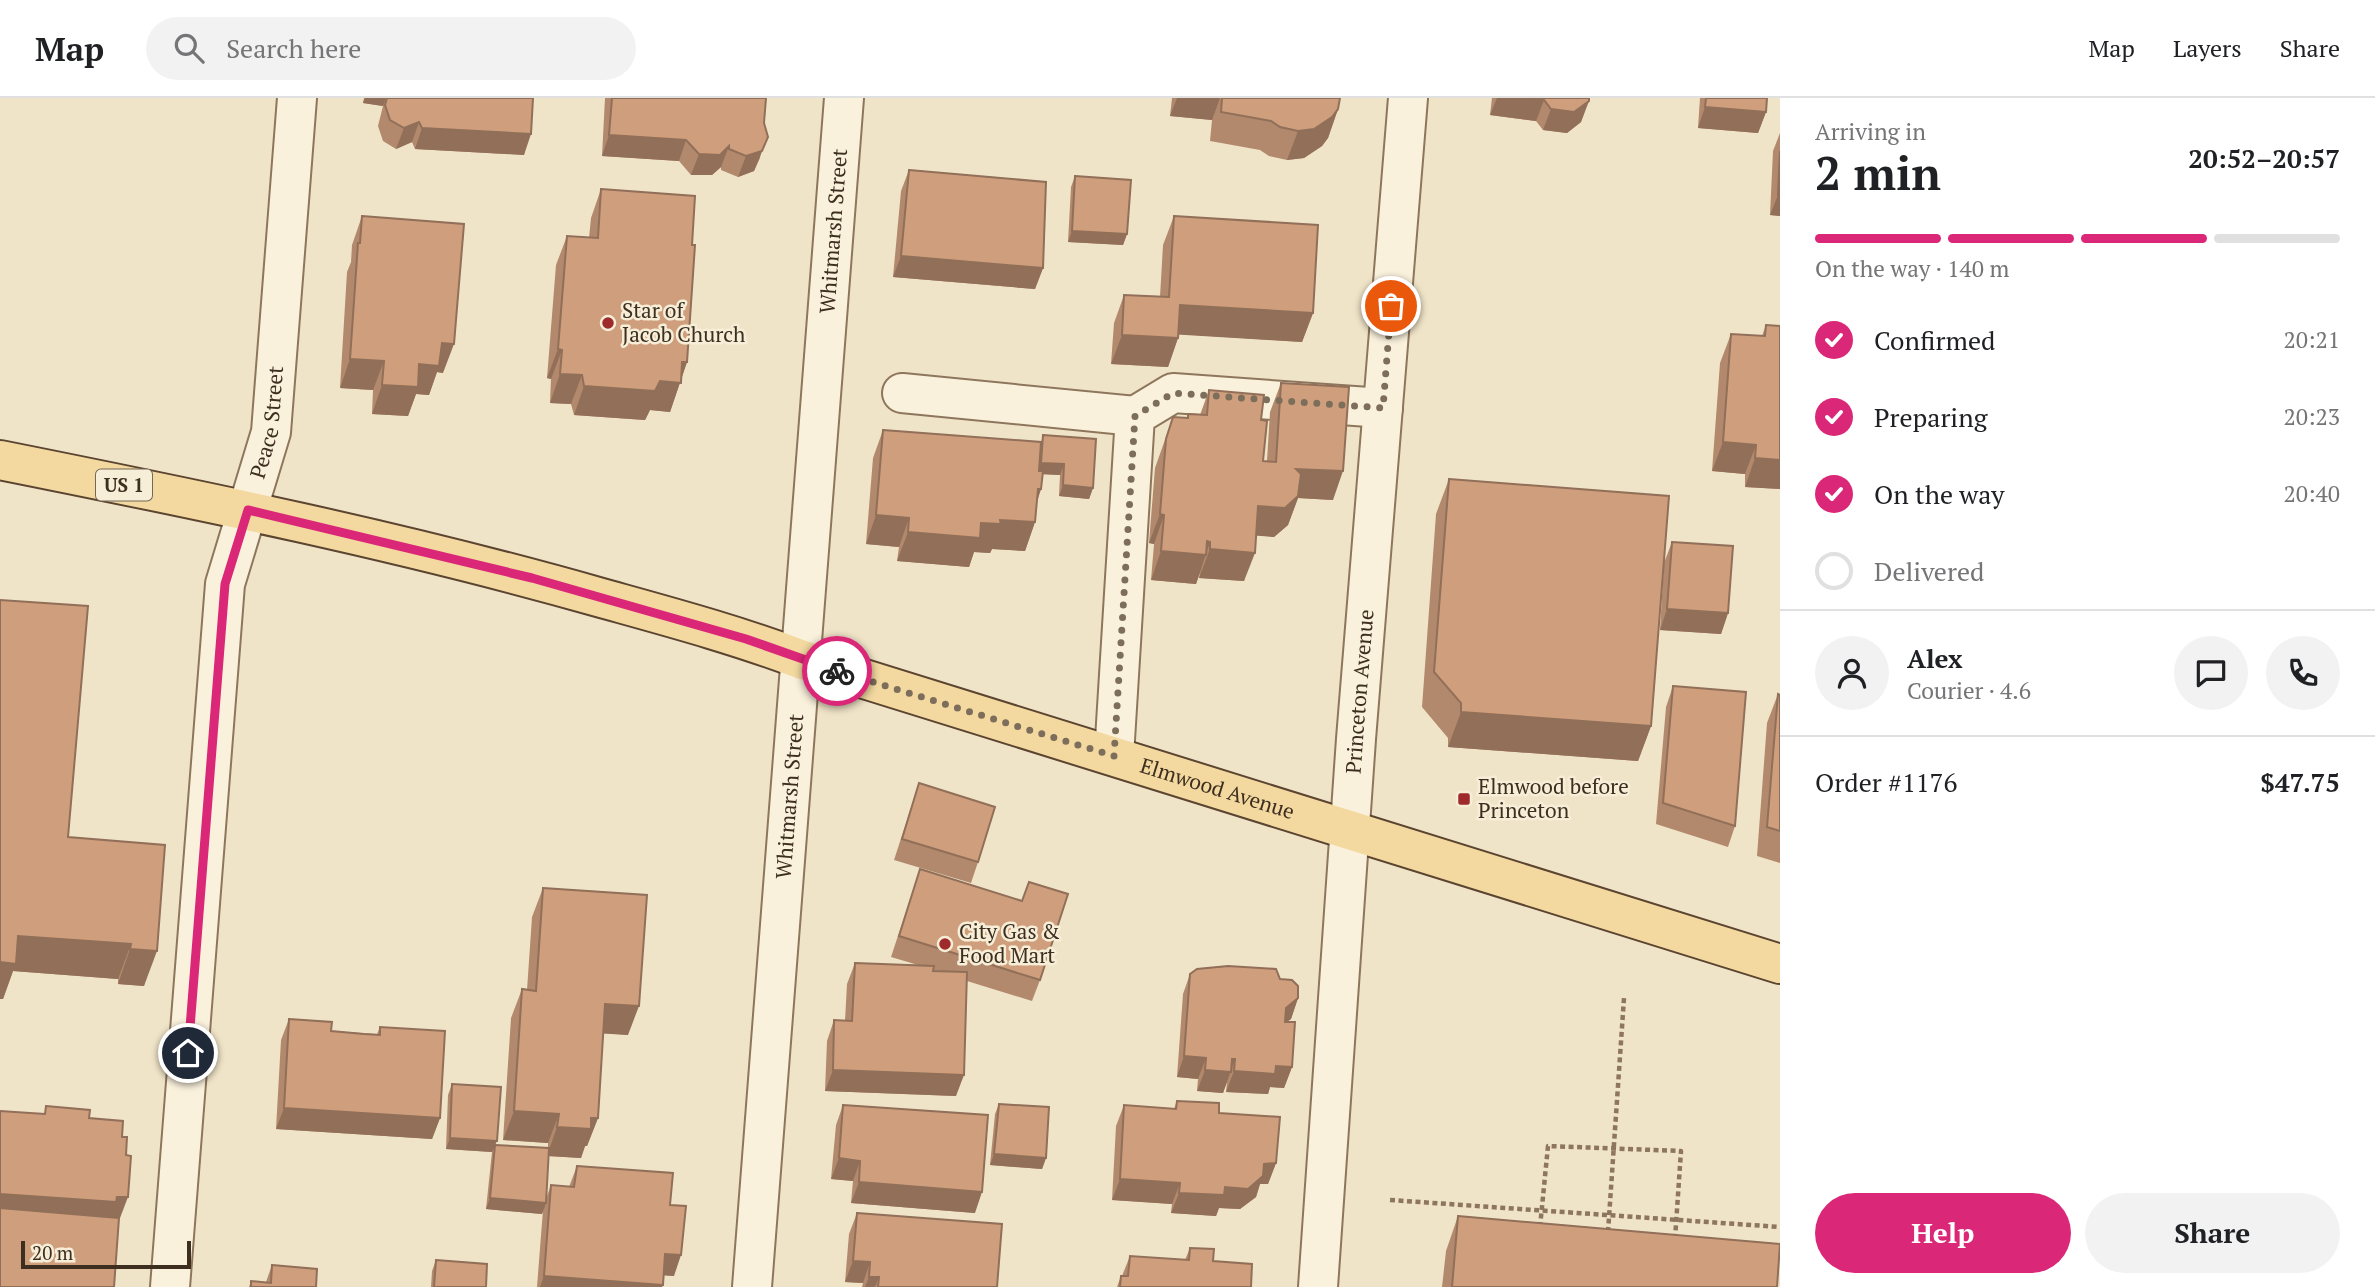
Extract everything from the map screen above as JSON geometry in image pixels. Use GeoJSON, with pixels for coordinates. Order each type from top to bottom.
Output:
{"type":"FeatureCollection","features":[{"type":"Feature","properties":{"kind":"main road","name":"Elmwood Avenue"},"geometry":{"type":"LineString","coordinates":[[0,460],[248,510],[532,578],[746,639],[800,659],[1780,964]]}},
{"type":"Feature","properties":{"kind":"street","name":"Peace Street"},"geometry":{"type":"LineString","coordinates":[[170,1287],[221,619],[225,584],[271,432],[297,98]]}},
{"type":"Feature","properties":{"kind":"street","name":"Whitmarsh Street"},"geometry":{"type":"LineString","coordinates":[[752,1287],[844,98]]}},
{"type":"Feature","properties":{"kind":"street","name":"Princeton Avenue"},"geometry":{"type":"LineString","coordinates":[[1318,1287],[1349,828],[1408,98]]}},
{"type":"Feature","properties":{"kind":"street"},"geometry":{"type":"LineString","coordinates":[[902,393],[1135,416],[1173,393],[1383,408]]}},
{"type":"Feature","properties":{"kind":"street"},"geometry":{"type":"LineString","coordinates":[[1114,756],[1135,416]]}},
{"type":"Feature","properties":{"kind":"path"},"geometry":{"type":"LineString","coordinates":[[1607,1240],[1624,998]]}},
{"type":"Feature","properties":{"kind":"path"},"geometry":{"type":"LineString","coordinates":[[1539,1235],[1548,1146],[1682,1151],[1674,1245]]}},
{"type":"Feature","properties":{"kind":"path"},"geometry":{"type":"LineString","coordinates":[[1391,1200],[1780,1227]]}},
{"type":"Feature","properties":{"kind":"building"},"geometry":{"type":"Polygon","coordinates":[[[387,98],[533,98],[531,134],[422,128],[419,122],[404,128],[390,120],[385,105],[387,98]]]}},
{"type":"Feature","properties":{"kind":"building"},"geometry":{"type":"Polygon","coordinates":[[[612,98],[766,98],[764,123],[768,137],[762,151],[746,156],[729,149],[729,146],[720,155],[699,154],[686,140],[609,135],[612,98]]]}},
{"type":"Feature","properties":{"kind":"building"},"geometry":{"type":"Polygon","coordinates":[[[1222,98],[1340,98],[1338,109],[1332,117],[1314,129],[1298,131],[1280,127],[1271,121],[1221,112],[1222,98]]]}},
{"type":"Feature","properties":{"kind":"building"},"geometry":{"type":"Polygon","coordinates":[[[1527,98],[1589,98],[1589,101],[1574,112],[1551,109],[1544,100],[1527,98]]]}},
{"type":"Feature","properties":{"kind":"building"},"geometry":{"type":"Polygon","coordinates":[[[1706,98],[1767,98],[1766,112],[1705,107],[1706,98]]]}},
{"type":"Feature","properties":{"kind":"building"},"geometry":{"type":"Polygon","coordinates":[[[1780,151],[1780,195],[1778,195],[1780,151]]]}},
{"type":"Feature","properties":{"kind":"building"},"geometry":{"type":"Polygon","coordinates":[[[909,170],[1046,182],[1043,268],[901,256],[909,170]]]}},
{"type":"Feature","properties":{"kind":"building"},"geometry":{"type":"Polygon","coordinates":[[[1075,176],[1131,180],[1127,234],[1072,231],[1075,176]]]}},
{"type":"Feature","properties":{"kind":"building"},"geometry":{"type":"Polygon","coordinates":[[[601,189],[695,196],[692,245],[695,245],[687,362],[682,362],[681,383],[660,381],[655,391],[584,386],[582,375],[560,374],[562,350],[558,349],[567,236],[598,238],[601,189]]]}},
{"type":"Feature","properties":{"kind":"building"},"geometry":{"type":"Polygon","coordinates":[[[362,216],[464,224],[454,344],[442,343],[439,366],[419,364],[418,387],[382,385],[384,361],[350,359],[362,216]]]}},
{"type":"Feature","properties":{"kind":"building"},"geometry":{"type":"Polygon","coordinates":[[[1174,216],[1318,225],[1313,313],[1180,305],[1178,338],[1122,335],[1124,295],[1169,297],[1174,216]]]}},
{"type":"Feature","properties":{"kind":"building"},"geometry":{"type":"Polygon","coordinates":[[[1766,325],[1780,326],[1780,460],[1755,458],[1756,445],[1723,442],[1731,334],[1765,336],[1766,325]]]}},
{"type":"Feature","properties":{"kind":"building"},"geometry":{"type":"Polygon","coordinates":[[[1281,383],[1349,387],[1343,471],[1296,469],[1301,474],[1298,496],[1285,508],[1258,506],[1255,553],[1210,549],[1210,542],[1207,541],[1206,555],[1161,551],[1164,515],[1160,514],[1166,439],[1173,417],[1188,418],[1188,414],[1207,415],[1209,390],[1264,395],[1261,420],[1267,421],[1263,461],[1276,462],[1281,383]]]}},
{"type":"Feature","properties":{"kind":"building"},"geometry":{"type":"Polygon","coordinates":[[[883,430],[1041,442],[1039,471],[1043,471],[1041,489],[1038,489],[1035,522],[1000,520],[1001,524],[981,523],[980,538],[908,532],[909,518],[876,515],[883,430]]]}},
{"type":"Feature","properties":{"kind":"building"},"geometry":{"type":"Polygon","coordinates":[[[1043,435],[1096,439],[1093,488],[1063,485],[1064,464],[1041,463],[1043,435]]]}},
{"type":"Feature","properties":{"kind":"building"},"geometry":{"type":"Polygon","coordinates":[[[1449,479],[1669,496],[1651,726],[1461,712],[1461,703],[1434,672],[1449,479]]]}},
{"type":"Feature","properties":{"kind":"building"},"geometry":{"type":"Polygon","coordinates":[[[1672,542],[1733,546],[1728,613],[1667,609],[1672,542]]]}},
{"type":"Feature","properties":{"kind":"building"},"geometry":{"type":"Polygon","coordinates":[[[0,600],[88,606],[68,837],[165,845],[157,951],[130,949],[131,944],[18,936],[16,964],[0,962],[0,600]]]}},
{"type":"Feature","properties":{"kind":"building"},"geometry":{"type":"Polygon","coordinates":[[[1673,686],[1746,692],[1735,826],[1663,803],[1673,686]]]}},
{"type":"Feature","properties":{"kind":"building"},"geometry":{"type":"Polygon","coordinates":[[[1778,694],[1780,695],[1780,831],[1767,827],[1778,694]]]}},
{"type":"Feature","properties":{"kind":"building"},"geometry":{"type":"Polygon","coordinates":[[[919,783],[995,807],[978,862],[902,839],[919,783]]]}},
{"type":"Feature","properties":{"kind":"building"},"geometry":{"type":"Polygon","coordinates":[[[920,869],[1022,901],[1029,882],[1068,894],[1040,980],[899,936],[920,869]]]}},
{"type":"Feature","properties":{"kind":"building"},"geometry":{"type":"Polygon","coordinates":[[[543,888],[647,895],[639,1006],[605,1004],[598,1118],[591,1118],[591,1129],[557,1127],[559,1114],[514,1111],[522,989],[536,991],[543,888]]]}},
{"type":"Feature","properties":{"kind":"building"},"geometry":{"type":"Polygon","coordinates":[[[855,963],[934,966],[933,971],[967,972],[964,1075],[833,1070],[834,1020],[852,1021],[855,963]]]}},
{"type":"Feature","properties":{"kind":"building"},"geometry":{"type":"Polygon","coordinates":[[[1228,966],[1276,969],[1280,979],[1292,980],[1298,986],[1298,998],[1286,1008],[1285,1022],[1295,1022],[1292,1067],[1276,1066],[1275,1074],[1234,1071],[1235,1059],[1232,1059],[1231,1072],[1205,1070],[1206,1058],[1184,1056],[1190,974],[1197,969],[1228,966]]]}},
{"type":"Feature","properties":{"kind":"building"},"geometry":{"type":"Polygon","coordinates":[[[289,1019],[332,1022],[331,1031],[364,1034],[380,1035],[380,1027],[445,1031],[440,1118],[284,1108],[289,1019]]]}},
{"type":"Feature","properties":{"kind":"building"},"geometry":{"type":"Polygon","coordinates":[[[452,1084],[501,1087],[497,1141],[450,1138],[452,1084]]]}},
{"type":"Feature","properties":{"kind":"building"},"geometry":{"type":"Polygon","coordinates":[[[1177,1101],[1219,1103],[1219,1113],[1280,1117],[1276,1163],[1264,1164],[1263,1176],[1248,1189],[1225,1187],[1224,1195],[1179,1193],[1180,1183],[1120,1179],[1124,1105],[1176,1109],[1177,1101]]]}},
{"type":"Feature","properties":{"kind":"building"},"geometry":{"type":"Polygon","coordinates":[[[999,1104],[1049,1107],[1046,1158],[994,1154],[999,1104]]]}},
{"type":"Feature","properties":{"kind":"building"},"geometry":{"type":"Polygon","coordinates":[[[843,1105],[988,1115],[982,1192],[859,1182],[860,1161],[839,1158],[843,1105]]]}},
{"type":"Feature","properties":{"kind":"building"},"geometry":{"type":"Polygon","coordinates":[[[46,1106],[90,1110],[89,1118],[123,1121],[122,1137],[127,1137],[126,1155],[131,1156],[128,1197],[117,1197],[116,1202],[0,1194],[0,1111],[45,1114],[46,1106]]]}},
{"type":"Feature","properties":{"kind":"building"},"geometry":{"type":"Polygon","coordinates":[[[495,1145],[549,1148],[546,1203],[490,1198],[495,1145]]]}},
{"type":"Feature","properties":{"kind":"building"},"geometry":{"type":"Polygon","coordinates":[[[577,1166],[673,1173],[670,1205],[686,1206],[681,1255],[665,1254],[663,1285],[544,1276],[551,1185],[574,1187],[577,1166]]]}},
{"type":"Feature","properties":{"kind":"building"},"geometry":{"type":"Polygon","coordinates":[[[0,1208],[119,1218],[114,1287],[0,1287],[0,1208]]]}},
{"type":"Feature","properties":{"kind":"building"},"geometry":{"type":"Polygon","coordinates":[[[857,1213],[1002,1224],[997,1287],[878,1287],[879,1277],[869,1277],[870,1262],[853,1261],[857,1213]]]}},
{"type":"Feature","properties":{"kind":"building"},"geometry":{"type":"Polygon","coordinates":[[[1458,1216],[1780,1244],[1777,1287],[1452,1287],[1458,1216]]]}},
{"type":"Feature","properties":{"kind":"building"},"geometry":{"type":"Polygon","coordinates":[[[1190,1248],[1214,1249],[1213,1261],[1252,1264],[1251,1287],[1120,1287],[1121,1276],[1128,1276],[1130,1256],[1189,1260],[1190,1248]]]}},
{"type":"Feature","properties":{"kind":"building"},"geometry":{"type":"Polygon","coordinates":[[[436,1260],[487,1264],[486,1287],[434,1287],[436,1260]]]}},
{"type":"Feature","properties":{"kind":"building"},"geometry":{"type":"Polygon","coordinates":[[[272,1265],[317,1269],[316,1287],[251,1287],[251,1281],[271,1283],[272,1265]]]}},
{"type":"Feature","properties":{"kind":"way so far"},"geometry":{"type":"LineString","coordinates":[[837,671],[1114,756],[1135,416],[1173,393],[1383,408],[1391,306]]}},
{"type":"Feature","properties":{"kind":"place","name":"Star of Jacob Church"},"geometry":{"type":"Point","coordinates":[608,323]}},
{"type":"Feature","properties":{"kind":"place","name":"Elmwood before Princeton"},"geometry":{"type":"Point","coordinates":[1464,799]}},
{"type":"Feature","properties":{"kind":"place","name":"City Gas & Food Mart"},"geometry":{"type":"Point","coordinates":[945,944]}},
{"type":"Feature","properties":{"kind":"route"},"geometry":{"type":"LineString","coordinates":[[188,1053],[225,584],[248,510],[532,578],[746,639],[837,671]]}}]}
